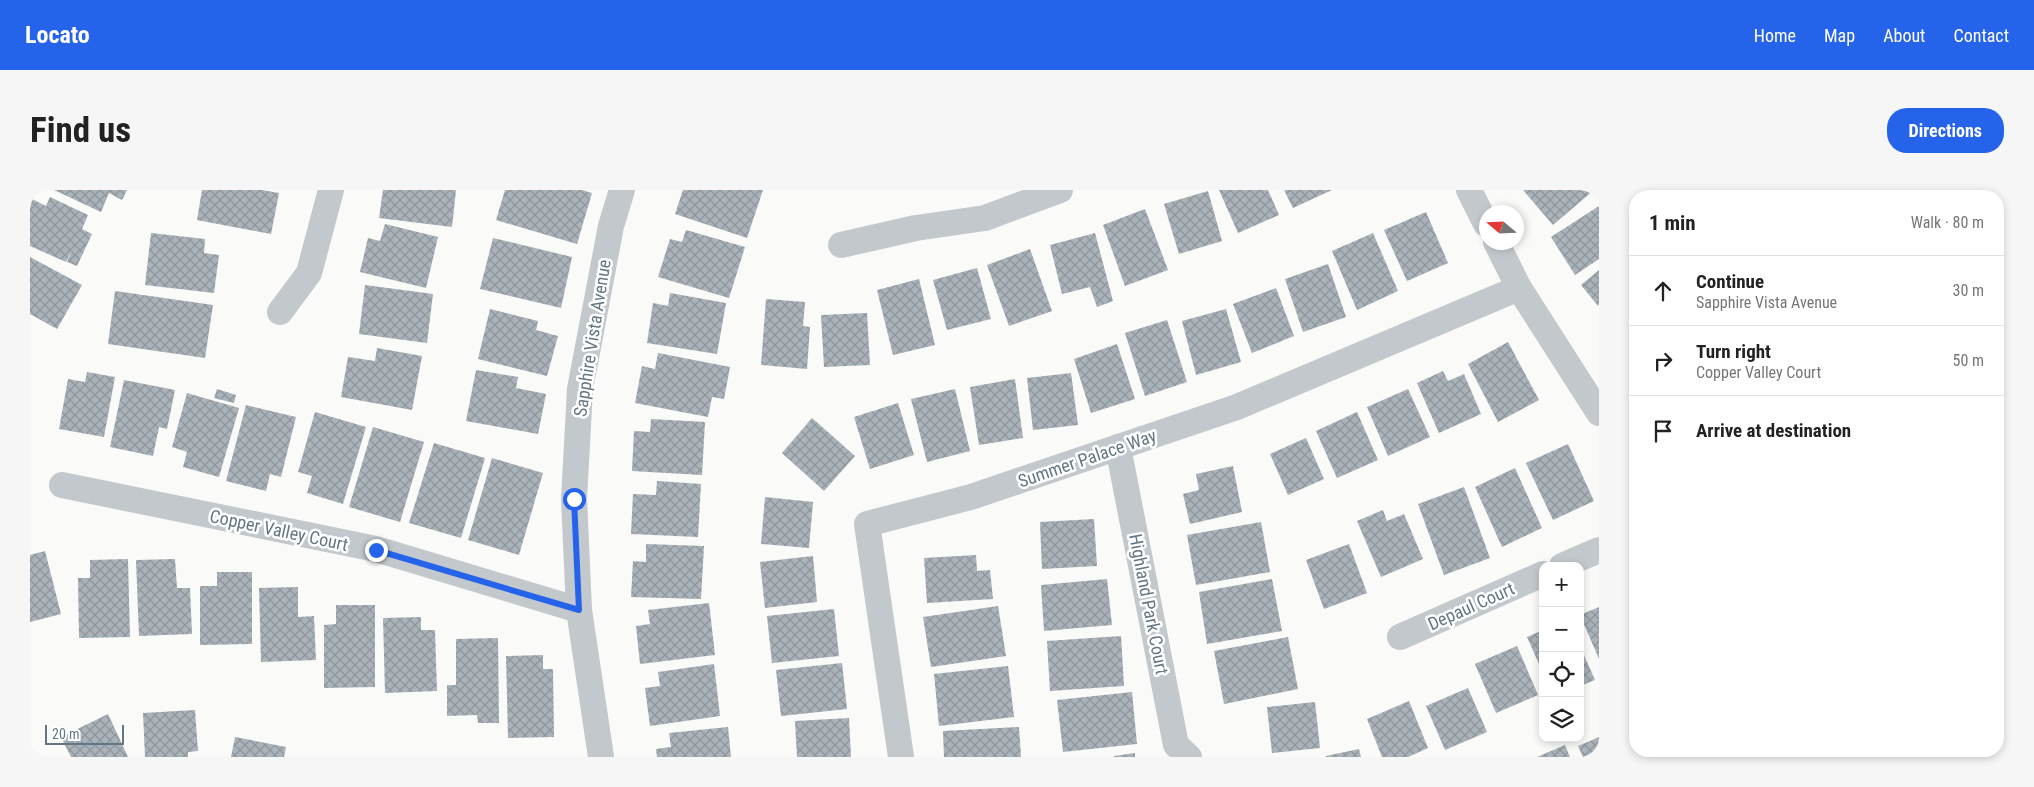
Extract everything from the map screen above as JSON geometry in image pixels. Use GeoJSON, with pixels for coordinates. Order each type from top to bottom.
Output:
{"type":"FeatureCollection","features":[{"type":"Feature","properties":{"kind":"street"},"geometry":{"type":"LineString","coordinates":[[280,312],[310,272],[331,190]]}},
{"type":"Feature","properties":{"kind":"street","name":"Sapphire Vista Avenue"},"geometry":{"type":"LineString","coordinates":[[601,757],[579,610],[574,499],[580,389],[611,226],[622,190]]}},
{"type":"Feature","properties":{"kind":"street"},"geometry":{"type":"LineString","coordinates":[[841,245],[916,228],[984,218],[1060,190]]}},
{"type":"Feature","properties":{"kind":"street"},"geometry":{"type":"LineString","coordinates":[[1469,190],[1479,210]]}},
{"type":"Feature","properties":{"kind":"street"},"geometry":{"type":"LineString","coordinates":[[1500,250],[1519,288],[1599,413]]}},
{"type":"Feature","properties":{"kind":"street","name":"Summer Palace Way"},"geometry":{"type":"LineString","coordinates":[[901,757],[867,524],[971,497],[1237,407],[1519,288]]}},
{"type":"Feature","properties":{"kind":"street","name":"Highland Park Court"},"geometry":{"type":"LineString","coordinates":[[1118,447],[1176,745],[1189,757]]}},
{"type":"Feature","properties":{"kind":"street","name":"Copper Valley Court"},"geometry":{"type":"LineString","coordinates":[[62,486],[376,550],[579,610]]}},
{"type":"Feature","properties":{"kind":"street"},"geometry":{"type":"LineString","coordinates":[[1571,562],[1599,550]]}},
{"type":"Feature","properties":{"kind":"street","name":"Depaul Court"},"geometry":{"type":"LineString","coordinates":[[1400,637],[1539,576]]}},
{"type":"Feature","properties":{"kind":"building"},"geometry":{"type":"Polygon","coordinates":[[[54,190],[127,190],[122,200],[109,193],[101,212],[54,190]]]}},
{"type":"Feature","properties":{"kind":"building"},"geometry":{"type":"Polygon","coordinates":[[[202,190],[262,190],[279,193],[271,234],[197,220],[202,190]]]}},
{"type":"Feature","properties":{"kind":"building"},"geometry":{"type":"Polygon","coordinates":[[[383,190],[456,190],[452,227],[379,218],[383,190]]]}},
{"type":"Feature","properties":{"kind":"building"},"geometry":{"type":"Polygon","coordinates":[[[505,190],[582,190],[592,193],[577,244],[496,220],[505,190]]]}},
{"type":"Feature","properties":{"kind":"building"},"geometry":{"type":"Polygon","coordinates":[[[683,190],[763,190],[747,238],[675,214],[683,190]]]}},
{"type":"Feature","properties":{"kind":"building"},"geometry":{"type":"Polygon","coordinates":[[[1219,190],[1268,190],[1279,215],[1238,233],[1219,190]]]}},
{"type":"Feature","properties":{"kind":"building"},"geometry":{"type":"Polygon","coordinates":[[[1284,190],[1332,190],[1293,208],[1284,190]]]}},
{"type":"Feature","properties":{"kind":"building"},"geometry":{"type":"Polygon","coordinates":[[[1523,190],[1594,190],[1553,225],[1523,190]]]}},
{"type":"Feature","properties":{"kind":"building"},"geometry":{"type":"Polygon","coordinates":[[[1208,191],[1222,241],[1179,254],[1164,204],[1208,191]]]}},
{"type":"Feature","properties":{"kind":"building"},"geometry":{"type":"Polygon","coordinates":[[[50,197],[88,215],[82,229],[92,234],[77,266],[67,262],[72,250],[66,262],[30,246],[30,198],[46,206],[50,197]]]}},
{"type":"Feature","properties":{"kind":"building"},"geometry":{"type":"Polygon","coordinates":[[[1599,206],[1599,259],[1575,275],[1551,237],[1599,206]]]}},
{"type":"Feature","properties":{"kind":"building"},"geometry":{"type":"Polygon","coordinates":[[[1145,209],[1168,270],[1125,286],[1103,225],[1145,209]]]}},
{"type":"Feature","properties":{"kind":"building"},"geometry":{"type":"Polygon","coordinates":[[[1426,212],[1448,263],[1407,281],[1384,230],[1426,212]]]}},
{"type":"Feature","properties":{"kind":"building"},"geometry":{"type":"Polygon","coordinates":[[[385,224],[438,237],[426,288],[360,272],[368,238],[380,241],[385,224]]]}},
{"type":"Feature","properties":{"kind":"building"},"geometry":{"type":"Polygon","coordinates":[[[686,230],[745,247],[729,298],[658,277],[670,239],[682,242],[686,230]]]}},
{"type":"Feature","properties":{"kind":"building"},"geometry":{"type":"Polygon","coordinates":[[[151,233],[205,239],[204,253],[219,255],[214,293],[145,285],[151,233]]]}},
{"type":"Feature","properties":{"kind":"building"},"geometry":{"type":"Polygon","coordinates":[[[1095,233],[1113,301],[1097,307],[1090,287],[1062,294],[1050,245],[1095,233]]]}},
{"type":"Feature","properties":{"kind":"building"},"geometry":{"type":"Polygon","coordinates":[[[1373,233],[1398,291],[1357,310],[1332,251],[1373,233]]]}},
{"type":"Feature","properties":{"kind":"building"},"geometry":{"type":"Polygon","coordinates":[[[493,238],[572,257],[561,308],[480,289],[493,238]]]}},
{"type":"Feature","properties":{"kind":"building"},"geometry":{"type":"Polygon","coordinates":[[[1030,249],[1052,311],[1009,326],[987,265],[1030,249]]]}},
{"type":"Feature","properties":{"kind":"building"},"geometry":{"type":"Polygon","coordinates":[[[30,257],[82,285],[57,329],[30,314],[30,257]]]}},
{"type":"Feature","properties":{"kind":"building"},"geometry":{"type":"Polygon","coordinates":[[[1328,264],[1346,317],[1303,332],[1285,279],[1328,264]]]}},
{"type":"Feature","properties":{"kind":"building"},"geometry":{"type":"Polygon","coordinates":[[[977,268],[991,319],[947,330],[933,280],[977,268]]]}},
{"type":"Feature","properties":{"kind":"building"},"geometry":{"type":"Polygon","coordinates":[[[1599,270],[1599,304],[1598,306],[1581,285],[1599,270]]]}},
{"type":"Feature","properties":{"kind":"building"},"geometry":{"type":"Polygon","coordinates":[[[919,279],[935,345],[893,355],[877,290],[919,279]]]}},
{"type":"Feature","properties":{"kind":"building"},"geometry":{"type":"Polygon","coordinates":[[[365,285],[433,294],[427,343],[359,334],[365,285]]]}},
{"type":"Feature","properties":{"kind":"building"},"geometry":{"type":"Polygon","coordinates":[[[1276,288],[1294,336],[1252,353],[1233,304],[1276,288]]]}},
{"type":"Feature","properties":{"kind":"building"},"geometry":{"type":"Polygon","coordinates":[[[115,291],[213,305],[205,358],[108,344],[115,291]]]}},
{"type":"Feature","properties":{"kind":"building"},"geometry":{"type":"Polygon","coordinates":[[[670,293],[726,303],[717,354],[647,343],[653,303],[668,306],[670,293]]]}},
{"type":"Feature","properties":{"kind":"building"},"geometry":{"type":"Polygon","coordinates":[[[766,299],[805,302],[803,326],[810,327],[807,369],[761,365],[766,299]]]}},
{"type":"Feature","properties":{"kind":"building"},"geometry":{"type":"Polygon","coordinates":[[[490,309],[538,321],[536,330],[558,336],[547,376],[478,359],[490,309]]]}},
{"type":"Feature","properties":{"kind":"building"},"geometry":{"type":"Polygon","coordinates":[[[1226,309],[1241,362],[1196,375],[1182,321],[1226,309]]]}},
{"type":"Feature","properties":{"kind":"building"},"geometry":{"type":"Polygon","coordinates":[[[867,313],[870,365],[824,367],[821,315],[867,313]]]}},
{"type":"Feature","properties":{"kind":"building"},"geometry":{"type":"Polygon","coordinates":[[[1167,320],[1187,382],[1145,396],[1125,333],[1167,320]]]}},
{"type":"Feature","properties":{"kind":"building"},"geometry":{"type":"Polygon","coordinates":[[[1508,342],[1539,400],[1498,422],[1468,364],[1508,342]]]}},
{"type":"Feature","properties":{"kind":"building"},"geometry":{"type":"Polygon","coordinates":[[[1117,344],[1135,399],[1091,413],[1074,359],[1117,344]]]}},
{"type":"Feature","properties":{"kind":"building"},"geometry":{"type":"Polygon","coordinates":[[[377,348],[422,356],[412,410],[341,397],[348,357],[375,361],[377,348]]]}},
{"type":"Feature","properties":{"kind":"building"},"geometry":{"type":"Polygon","coordinates":[[[658,353],[730,367],[724,399],[712,397],[708,417],[635,403],[642,366],[655,369],[658,353]]]}},
{"type":"Feature","properties":{"kind":"building"},"geometry":{"type":"Polygon","coordinates":[[[476,370],[518,377],[516,388],[546,394],[538,434],[466,421],[476,370]]]}},
{"type":"Feature","properties":{"kind":"building"},"geometry":{"type":"Polygon","coordinates":[[[1443,371],[1448,381],[1464,374],[1481,414],[1439,433],[1417,383],[1443,371]]]}},
{"type":"Feature","properties":{"kind":"building"},"geometry":{"type":"Polygon","coordinates":[[[87,372],[115,377],[104,437],[59,429],[68,379],[85,382],[87,372]]]}},
{"type":"Feature","properties":{"kind":"building"},"geometry":{"type":"Polygon","coordinates":[[[1071,373],[1078,425],[1033,430],[1027,378],[1071,373]]]}},
{"type":"Feature","properties":{"kind":"building"},"geometry":{"type":"Polygon","coordinates":[[[1015,379],[1023,438],[979,445],[970,387],[1015,379]]]}},
{"type":"Feature","properties":{"kind":"building"},"geometry":{"type":"Polygon","coordinates":[[[124,380],[175,390],[167,429],[159,427],[153,456],[110,447],[124,380]]]}},
{"type":"Feature","properties":{"kind":"building"},"geometry":{"type":"Polygon","coordinates":[[[217,389],[236,395],[234,403],[214,398],[217,389]]]}},
{"type":"Feature","properties":{"kind":"building"},"geometry":{"type":"Polygon","coordinates":[[[955,389],[970,451],[927,462],[911,399],[955,389]]]}},
{"type":"Feature","properties":{"kind":"building"},"geometry":{"type":"Polygon","coordinates":[[[1408,389],[1430,437],[1388,456],[1367,407],[1408,389]]]}},
{"type":"Feature","properties":{"kind":"building"},"geometry":{"type":"Polygon","coordinates":[[[187,393],[239,408],[219,477],[183,467],[187,452],[172,447],[187,393]]]}},
{"type":"Feature","properties":{"kind":"building"},"geometry":{"type":"Polygon","coordinates":[[[898,403],[914,455],[870,469],[854,417],[898,403]]]}},
{"type":"Feature","properties":{"kind":"building"},"geometry":{"type":"Polygon","coordinates":[[[246,405],[296,417],[281,477],[270,474],[266,491],[226,481],[246,405]]]}},
{"type":"Feature","properties":{"kind":"building"},"geometry":{"type":"Polygon","coordinates":[[[315,412],[366,427],[343,504],[307,493],[312,476],[298,472],[315,412]]]}},
{"type":"Feature","properties":{"kind":"building"},"geometry":{"type":"Polygon","coordinates":[[[1357,412],[1378,460],[1337,478],[1316,431],[1357,412]]]}},
{"type":"Feature","properties":{"kind":"building"},"geometry":{"type":"Polygon","coordinates":[[[812,418],[855,456],[824,491],[782,453],[812,418]]]}},
{"type":"Feature","properties":{"kind":"building"},"geometry":{"type":"Polygon","coordinates":[[[651,419],[705,422],[702,475],[632,471],[634,431],[650,432],[651,419]]]}},
{"type":"Feature","properties":{"kind":"building"},"geometry":{"type":"Polygon","coordinates":[[[373,427],[424,442],[400,522],[349,507],[373,427]]]}},
{"type":"Feature","properties":{"kind":"building"},"geometry":{"type":"Polygon","coordinates":[[[1306,438],[1324,479],[1288,495],[1270,454],[1306,438]]]}},
{"type":"Feature","properties":{"kind":"building"},"geometry":{"type":"Polygon","coordinates":[[[434,443],[485,458],[461,538],[409,523],[434,443]]]}},
{"type":"Feature","properties":{"kind":"building"},"geometry":{"type":"Polygon","coordinates":[[[1568,444],[1594,501],[1553,520],[1526,463],[1568,444]]]}},
{"type":"Feature","properties":{"kind":"building"},"geometry":{"type":"Polygon","coordinates":[[[492,458],[543,473],[519,555],[468,540],[492,458]]]}},
{"type":"Feature","properties":{"kind":"building"},"geometry":{"type":"Polygon","coordinates":[[[1233,466],[1242,512],[1190,524],[1183,494],[1199,490],[1196,474],[1233,466]]]}},
{"type":"Feature","properties":{"kind":"building"},"geometry":{"type":"Polygon","coordinates":[[[1515,468],[1542,528],[1502,547],[1475,487],[1515,468]]]}},
{"type":"Feature","properties":{"kind":"building"},"geometry":{"type":"Polygon","coordinates":[[[657,481],[701,484],[698,537],[631,534],[633,494],[656,495],[657,481]]]}},
{"type":"Feature","properties":{"kind":"building"},"geometry":{"type":"Polygon","coordinates":[[[1464,487],[1490,558],[1444,575],[1418,504],[1464,487]]]}},
{"type":"Feature","properties":{"kind":"building"},"geometry":{"type":"Polygon","coordinates":[[[765,497],[813,502],[809,548],[761,544],[765,497]]]}},
{"type":"Feature","properties":{"kind":"building"},"geometry":{"type":"Polygon","coordinates":[[[1383,510],[1387,521],[1404,514],[1423,559],[1381,577],[1357,521],[1383,510]]]}},
{"type":"Feature","properties":{"kind":"building"},"geometry":{"type":"Polygon","coordinates":[[[1094,519],[1097,566],[1042,569],[1040,522],[1094,519]]]}},
{"type":"Feature","properties":{"kind":"building"},"geometry":{"type":"Polygon","coordinates":[[[1261,522],[1270,572],[1196,585],[1187,535],[1261,522]]]}},
{"type":"Feature","properties":{"kind":"building"},"geometry":{"type":"Polygon","coordinates":[[[646,544],[704,546],[701,599],[631,597],[633,561],[646,562],[646,544]]]}},
{"type":"Feature","properties":{"kind":"building"},"geometry":{"type":"Polygon","coordinates":[[[1349,544],[1367,593],[1324,609],[1306,560],[1349,544]]]}},
{"type":"Feature","properties":{"kind":"building"},"geometry":{"type":"Polygon","coordinates":[[[45,551],[61,614],[30,622],[30,555],[45,551]]]}},
{"type":"Feature","properties":{"kind":"building"},"geometry":{"type":"Polygon","coordinates":[[[976,555],[977,571],[990,570],[993,599],[927,603],[924,558],[976,555]]]}},
{"type":"Feature","properties":{"kind":"building"},"geometry":{"type":"Polygon","coordinates":[[[813,556],[817,602],[765,608],[760,562],[813,556]]]}},
{"type":"Feature","properties":{"kind":"building"},"geometry":{"type":"Polygon","coordinates":[[[128,559],[130,637],[79,638],[78,578],[90,578],[90,560],[128,559]]]}},
{"type":"Feature","properties":{"kind":"building"},"geometry":{"type":"Polygon","coordinates":[[[175,559],[177,588],[190,588],[192,634],[139,636],[136,560],[175,559]]]}},
{"type":"Feature","properties":{"kind":"building"},"geometry":{"type":"Polygon","coordinates":[[[217,572],[252,572],[252,644],[200,645],[200,586],[217,586],[217,572]]]}},
{"type":"Feature","properties":{"kind":"building"},"geometry":{"type":"Polygon","coordinates":[[[1107,579],[1112,625],[1044,631],[1041,585],[1107,579]]]}},
{"type":"Feature","properties":{"kind":"building"},"geometry":{"type":"Polygon","coordinates":[[[1272,579],[1282,631],[1207,644],[1199,592],[1272,579]]]}},
{"type":"Feature","properties":{"kind":"building"},"geometry":{"type":"Polygon","coordinates":[[[298,587],[298,617],[314,616],[316,660],[261,662],[259,588],[298,587]]]}},
{"type":"Feature","properties":{"kind":"building"},"geometry":{"type":"Polygon","coordinates":[[[709,603],[715,655],[640,664],[636,626],[650,624],[648,610],[709,603]]]}},
{"type":"Feature","properties":{"kind":"building"},"geometry":{"type":"Polygon","coordinates":[[[336,605],[375,605],[375,687],[324,688],[324,625],[336,624],[336,605]]]}},
{"type":"Feature","properties":{"kind":"building"},"geometry":{"type":"Polygon","coordinates":[[[998,606],[1006,656],[931,667],[923,617],[998,606]]]}},
{"type":"Feature","properties":{"kind":"building"},"geometry":{"type":"Polygon","coordinates":[[[1599,607],[1599,659],[1584,624],[1584,613],[1599,607]]]}},
{"type":"Feature","properties":{"kind":"building"},"geometry":{"type":"Polygon","coordinates":[[[834,609],[839,656],[772,663],[767,616],[834,609]]]}},
{"type":"Feature","properties":{"kind":"building"},"geometry":{"type":"Polygon","coordinates":[[[421,617],[421,630],[435,630],[437,691],[385,693],[383,618],[421,617]]]}},
{"type":"Feature","properties":{"kind":"building"},"geometry":{"type":"Polygon","coordinates":[[[1539,632],[1539,664],[1527,637],[1539,632]]]}},
{"type":"Feature","properties":{"kind":"building"},"geometry":{"type":"Polygon","coordinates":[[[1121,636],[1124,686],[1050,691],[1047,641],[1121,636]]]}},
{"type":"Feature","properties":{"kind":"building"},"geometry":{"type":"Polygon","coordinates":[[[1288,637],[1298,689],[1224,704],[1214,651],[1288,637]]]}},
{"type":"Feature","properties":{"kind":"building"},"geometry":{"type":"Polygon","coordinates":[[[498,638],[499,723],[478,723],[477,715],[447,716],[447,685],[456,685],[456,639],[498,638]]]}},
{"type":"Feature","properties":{"kind":"building"},"geometry":{"type":"Polygon","coordinates":[[[1517,646],[1538,695],[1496,713],[1475,664],[1517,646]]]}},
{"type":"Feature","properties":{"kind":"building"},"geometry":{"type":"Polygon","coordinates":[[[543,655],[543,669],[553,669],[554,737],[508,738],[506,656],[543,655]]]}},
{"type":"Feature","properties":{"kind":"building"},"geometry":{"type":"Polygon","coordinates":[[[1584,655],[1595,680],[1584,684],[1584,655]]]}},
{"type":"Feature","properties":{"kind":"building"},"geometry":{"type":"Polygon","coordinates":[[[842,663],[847,709],[781,716],[776,670],[842,663]]]}},
{"type":"Feature","properties":{"kind":"building"},"geometry":{"type":"Polygon","coordinates":[[[714,664],[720,716],[650,726],[645,688],[660,686],[658,672],[714,664]]]}},
{"type":"Feature","properties":{"kind":"building"},"geometry":{"type":"Polygon","coordinates":[[[1008,666],[1014,717],[939,726],[934,674],[1008,666]]]}},
{"type":"Feature","properties":{"kind":"building"},"geometry":{"type":"Polygon","coordinates":[[[1468,688],[1487,732],[1445,750],[1426,706],[1468,688]]]}},
{"type":"Feature","properties":{"kind":"building"},"geometry":{"type":"Polygon","coordinates":[[[1132,692],[1137,744],[1063,752],[1057,700],[1132,692]]]}},
{"type":"Feature","properties":{"kind":"building"},"geometry":{"type":"Polygon","coordinates":[[[1409,701],[1428,748],[1408,757],[1382,757],[1367,719],[1409,701]]]}},
{"type":"Feature","properties":{"kind":"building"},"geometry":{"type":"Polygon","coordinates":[[[1315,702],[1320,748],[1272,753],[1267,707],[1315,702]]]}},
{"type":"Feature","properties":{"kind":"building"},"geometry":{"type":"Polygon","coordinates":[[[195,710],[198,751],[188,752],[188,757],[145,757],[143,713],[195,710]]]}},
{"type":"Feature","properties":{"kind":"building"},"geometry":{"type":"Polygon","coordinates":[[[108,714],[128,757],[71,757],[61,737],[108,714]]]}},
{"type":"Feature","properties":{"kind":"building"},"geometry":{"type":"Polygon","coordinates":[[[849,718],[851,757],[797,757],[795,721],[849,718]]]}},
{"type":"Feature","properties":{"kind":"building"},"geometry":{"type":"Polygon","coordinates":[[[728,727],[731,757],[657,757],[656,749],[671,747],[669,733],[728,727]]]}},
{"type":"Feature","properties":{"kind":"building"},"geometry":{"type":"Polygon","coordinates":[[[1019,727],[1021,757],[944,757],[943,731],[1019,727]]]}},
{"type":"Feature","properties":{"kind":"building"},"geometry":{"type":"Polygon","coordinates":[[[235,737],[286,747],[284,757],[231,757],[235,737]]]}},
{"type":"Feature","properties":{"kind":"building"},"geometry":{"type":"Polygon","coordinates":[[[1599,737],[1599,757],[1583,757],[1578,746],[1599,737]]]}},
{"type":"Feature","properties":{"kind":"building"},"geometry":{"type":"Polygon","coordinates":[[[1565,745],[1570,757],[1537,757],[1565,745]]]}},
{"type":"Feature","properties":{"kind":"building"},"geometry":{"type":"Polygon","coordinates":[[[1359,749],[1361,757],[1326,757],[1326,756],[1359,749]]]}},
{"type":"Feature","properties":{"kind":"building"},"geometry":{"type":"Polygon","coordinates":[[[1135,753],[1135,757],[1114,757],[1114,756],[1135,753]]]}},
{"type":"Feature","properties":{"kind":"route"},"geometry":{"type":"LineString","coordinates":[[376,550],[579,610],[574,499]]}}]}
